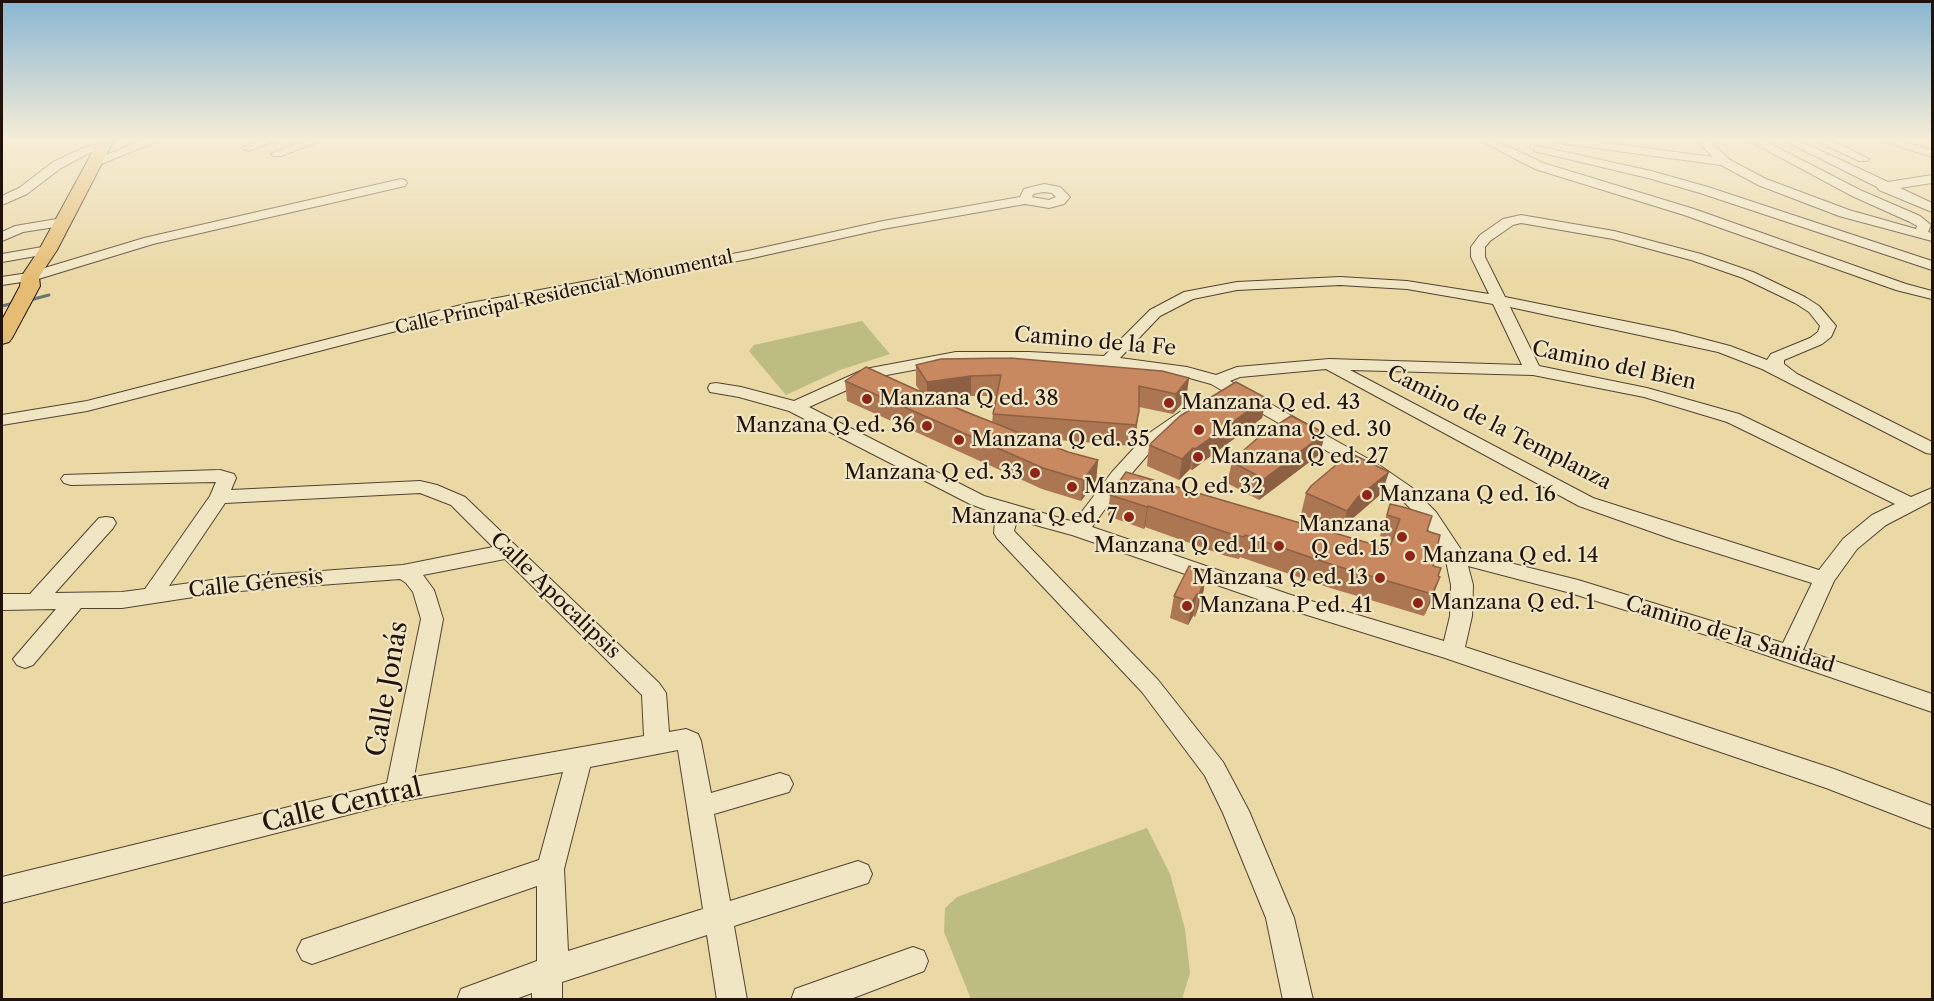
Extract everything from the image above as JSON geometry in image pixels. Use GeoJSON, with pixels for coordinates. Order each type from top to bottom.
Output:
{"type":"FeatureCollection","features":[{"type":"Feature","properties":{"kind":"main road"},"geometry":{"type":"LineString","coordinates":[[3,335],[82,187]]}},
{"type":"Feature","properties":{"kind":"street"},"geometry":{"type":"LineString","coordinates":[[2,201],[29,187]]}},
{"type":"Feature","properties":{"kind":"street"},"geometry":{"type":"LineString","coordinates":[[2,281],[30,281],[149,241],[385,187]]}},
{"type":"Feature","properties":{"kind":"street"},"geometry":{"type":"LineString","coordinates":[[1607,187],[1689,212],[1901,287],[1932,295]]}},
{"type":"Feature","properties":{"kind":"street"},"geometry":{"type":"LineString","coordinates":[[1691,187],[1932,266]]}},
{"type":"Feature","properties":{"kind":"street"},"geometry":{"type":"LineString","coordinates":[[1774,187],[1814,203],[1927,236]]}},
{"type":"Feature","properties":{"kind":"street"},"geometry":{"type":"LineString","coordinates":[[1844,187],[1915,219],[1924,225],[1927,236]]}},
{"type":"Feature","properties":{"kind":"street"},"geometry":{"type":"LineString","coordinates":[[1885,187],[1932,208]]}},
{"type":"Feature","properties":{"kind":"street","name":"Calle Principal Residencial Monumental"},"geometry":{"type":"LineString","coordinates":[[7,414],[42,415],[107,401],[465,309],[748,255],[883,225],[1024,200]]}},
{"type":"Feature","properties":{"kind":"street"},"geometry":{"type":"LineString","coordinates":[[1533,370],[1478,257],[1478,248],[1485,238],[1508,222],[1530,219],[1636,240],[1776,286],[1814,309],[1828,326],[1826,334],[1816,341],[1778,357],[1775,361],[1783,371],[1795,379]]}},
{"type":"Feature","properties":{"kind":"street"},"geometry":{"type":"LineString","coordinates":[[2,237],[20,229],[63,222]]}},
{"type":"Feature","properties":{"kind":"street"},"geometry":{"type":"LineString","coordinates":[[2,258],[48,250]]}},
{"type":"Feature","properties":{"kind":"street"},"geometry":{"type":"LineString","coordinates":[[1108,361],[1155,313],[1189,295],[1210,290],[1295,283],[1376,282],[1445,290],[1705,343],[1742,355],[1795,379],[1932,449]]}},
{"type":"Feature","properties":{"kind":"street","name":"Camino de la Fe"},"geometry":{"type":"LineString","coordinates":[[795,407],[871,373],[924,361],[985,356],[1108,361],[1175,370],[1372,470],[1404,491],[1429,516],[1455,556],[1462,585],[1461,616],[1453,652]]}},
{"type":"Feature","properties":{"kind":"street","name":"Camino del Bien"},"geometry":{"type":"LineString","coordinates":[[1218,391],[1237,372],[1329,364],[1533,370],[1647,393],[1726,415],[1772,435],[1910,504]]}},
{"type":"Feature","properties":{"kind":"street","name":"Camino de la Templanza"},"geometry":{"type":"LineString","coordinates":[[1329,364],[1586,502],[1682,535],[1824,579]]}},
{"type":"Feature","properties":{"kind":"street"},"geometry":{"type":"LineString","coordinates":[[716,388],[757,396],[795,407],[977,500],[1079,530],[1283,600],[1453,652],[1834,780],[1932,818]]}},
{"type":"Feature","properties":{"kind":"street"},"geometry":{"type":"LineString","coordinates":[[1079,530],[1119,476],[1151,440],[1218,391]]}},
{"type":"Feature","properties":{"kind":"street"},"geometry":{"type":"LineString","coordinates":[[71,479],[226,476],[219,497],[152,595]]}},
{"type":"Feature","properties":{"kind":"street","name":"Calle Apocalipsis"},"geometry":{"type":"LineString","coordinates":[[219,497],[407,488],[430,489],[458,501],[651,689],[657,744]]}},
{"type":"Feature","properties":{"kind":"street"},"geometry":{"type":"LineString","coordinates":[[1790,652],[1824,579],[1850,544],[1879,520],[1932,494]]}},
{"type":"Feature","properties":{"kind":"street"},"geometry":{"type":"LineString","coordinates":[[1012,512],[1005,522],[1004,532],[1150,686],[1214,769],[1236,811],[1280,918],[1298,999]]}},
{"type":"Feature","properties":{"kind":"street"},"geometry":{"type":"LineString","coordinates":[[36,602],[106,524]]}},
{"type":"Feature","properties":{"kind":"street","name":"Calle Génesis"},"geometry":{"type":"LineString","coordinates":[[2,602],[122,600],[226,585],[403,572],[509,551]]}},
{"type":"Feature","properties":{"kind":"street","name":"Camino de la Sanidad"},"geometry":{"type":"LineString","coordinates":[[1455,556],[1570,585],[1790,652],[1932,703]]}},
{"type":"Feature","properties":{"kind":"street","name":"Calle Jonás"},"geometry":{"type":"LineString","coordinates":[[398,791],[432,619],[423,590],[414,578],[403,572]]}},
{"type":"Feature","properties":{"kind":"street"},"geometry":{"type":"LineString","coordinates":[[25,659],[74,602]]}},
{"type":"Feature","properties":{"kind":"street","name":"Calle Central"},"geometry":{"type":"LineString","coordinates":[[2,890],[398,791],[686,739],[689,741],[700,807]]}},
{"type":"Feature","properties":{"kind":"street"},"geometry":{"type":"LineString","coordinates":[[547,986],[553,952],[550,869],[580,757]]}},
{"type":"Feature","properties":{"kind":"street"},"geometry":{"type":"LineString","coordinates":[[732,999],[700,807],[780,784]]}},
{"type":"Feature","properties":{"kind":"street"},"geometry":{"type":"LineString","coordinates":[[312,950],[550,869]]}},
{"type":"Feature","properties":{"kind":"street"},"geometry":{"type":"LineString","coordinates":[[472,999],[547,986],[719,918],[858,874]]}},
{"type":"Feature","properties":{"kind":"street"},"geometry":{"type":"LineString","coordinates":[[806,999],[913,961]]}},
{"type":"Feature","properties":{"kind":"green space"},"geometry":{"type":"Polygon","coordinates":[[[862,321],[890,354],[840,370],[786,395],[749,351],[754,345],[862,321]]]}},
{"type":"Feature","properties":{"kind":"green space"},"geometry":{"type":"Polygon","coordinates":[[[1147,828],[1170,874],[1185,929],[1190,973],[1182,999],[971,999],[944,932],[945,908],[957,897],[1147,828]]]}},
{"type":"Feature","properties":{"kind":"building"},"geometry":{"type":"Polygon","coordinates":[[[1010,358],[1162,371],[1189,378],[1176,394],[1139,386],[1139,411],[1136,425],[993,414],[1001,375],[971,376],[927,382],[916,365],[941,359],[1010,358]]]}},
{"type":"Feature","properties":{"kind":"building"},"geometry":{"type":"Polygon","coordinates":[[[866,367],[961,410],[1068,452],[1098,460],[1083,480],[1043,468],[845,381],[866,367]]]}},
{"type":"Feature","properties":{"kind":"building"},"geometry":{"type":"Polygon","coordinates":[[[1236,382],[1266,398],[1195,449],[1193,448],[1182,459],[1149,445],[1180,416],[1236,382]]]}},
{"type":"Feature","properties":{"kind":"building"},"geometry":{"type":"Polygon","coordinates":[[[1291,416],[1325,433],[1264,479],[1232,462],[1248,452],[1244,450],[1260,436],[1291,416]]]}},
{"type":"Feature","properties":{"kind":"building"},"geometry":{"type":"Polygon","coordinates":[[[1350,453],[1389,472],[1358,497],[1347,511],[1306,493],[1311,486],[1350,453]]]}},
{"type":"Feature","properties":{"kind":"building"},"geometry":{"type":"Polygon","coordinates":[[[1126,472],[1389,549],[1400,519],[1387,515],[1390,504],[1432,516],[1427,531],[1440,535],[1433,566],[1441,568],[1438,576],[1440,577],[1432,594],[1110,495],[1126,472]]]}},
{"type":"Feature","properties":{"kind":"building"},"geometry":{"type":"Polygon","coordinates":[[[1189,566],[1207,571],[1199,595],[1197,594],[1192,602],[1174,596],[1189,566]]]}},
{"type":"Feature","properties":{"kind":"waterway"},"geometry":{"type":"LineString","coordinates":[[30,300],[49,295]]}},
{"type":"Feature","properties":{"kind":"waterway"},"geometry":{"type":"LineString","coordinates":[[2,306],[14,303]]}},
{"type":"Feature","properties":{"kind":"place","name":"Manzana Q ed. 38"},"geometry":{"type":"Point","coordinates":[867,399]}},
{"type":"Feature","properties":{"kind":"place","name":"Manzana Q ed. 43"},"geometry":{"type":"Point","coordinates":[1169,403]}},
{"type":"Feature","properties":{"kind":"place","name":"Manzana Q ed. 36"},"geometry":{"type":"Point","coordinates":[927,426]}},
{"type":"Feature","properties":{"kind":"place","name":"Manzana Q ed. 30"},"geometry":{"type":"Point","coordinates":[1199,430]}},
{"type":"Feature","properties":{"kind":"place","name":"Manzana Q ed. 35"},"geometry":{"type":"Point","coordinates":[959,440]}},
{"type":"Feature","properties":{"kind":"place","name":"Manzana Q ed. 27"},"geometry":{"type":"Point","coordinates":[1198,457]}},
{"type":"Feature","properties":{"kind":"place","name":"Manzana Q ed. 33"},"geometry":{"type":"Point","coordinates":[1035,473]}},
{"type":"Feature","properties":{"kind":"place","name":"Manzana Q ed. 32"},"geometry":{"type":"Point","coordinates":[1072,487]}},
{"type":"Feature","properties":{"kind":"place","name":"Manzana Q ed. 16"},"geometry":{"type":"Point","coordinates":[1367,495]}},
{"type":"Feature","properties":{"kind":"place","name":"Manzana Q ed. 7"},"geometry":{"type":"Point","coordinates":[1129,517]}},
{"type":"Feature","properties":{"kind":"place","name":"Manzana Q ed. 15"},"geometry":{"type":"Point","coordinates":[1402,537]}},
{"type":"Feature","properties":{"kind":"place","name":"Manzana Q ed. 11"},"geometry":{"type":"Point","coordinates":[1279,546]}},
{"type":"Feature","properties":{"kind":"place","name":"Manzana Q ed. 14"},"geometry":{"type":"Point","coordinates":[1410,556]}},
{"type":"Feature","properties":{"kind":"place","name":"Manzana Q ed. 13"},"geometry":{"type":"Point","coordinates":[1380,578]}},
{"type":"Feature","properties":{"kind":"place","name":"Manzana Q ed. 1"},"geometry":{"type":"Point","coordinates":[1418,603]}},
{"type":"Feature","properties":{"kind":"place","name":"Manzana P ed. 41"},"geometry":{"type":"Point","coordinates":[1187,606]}}]}
